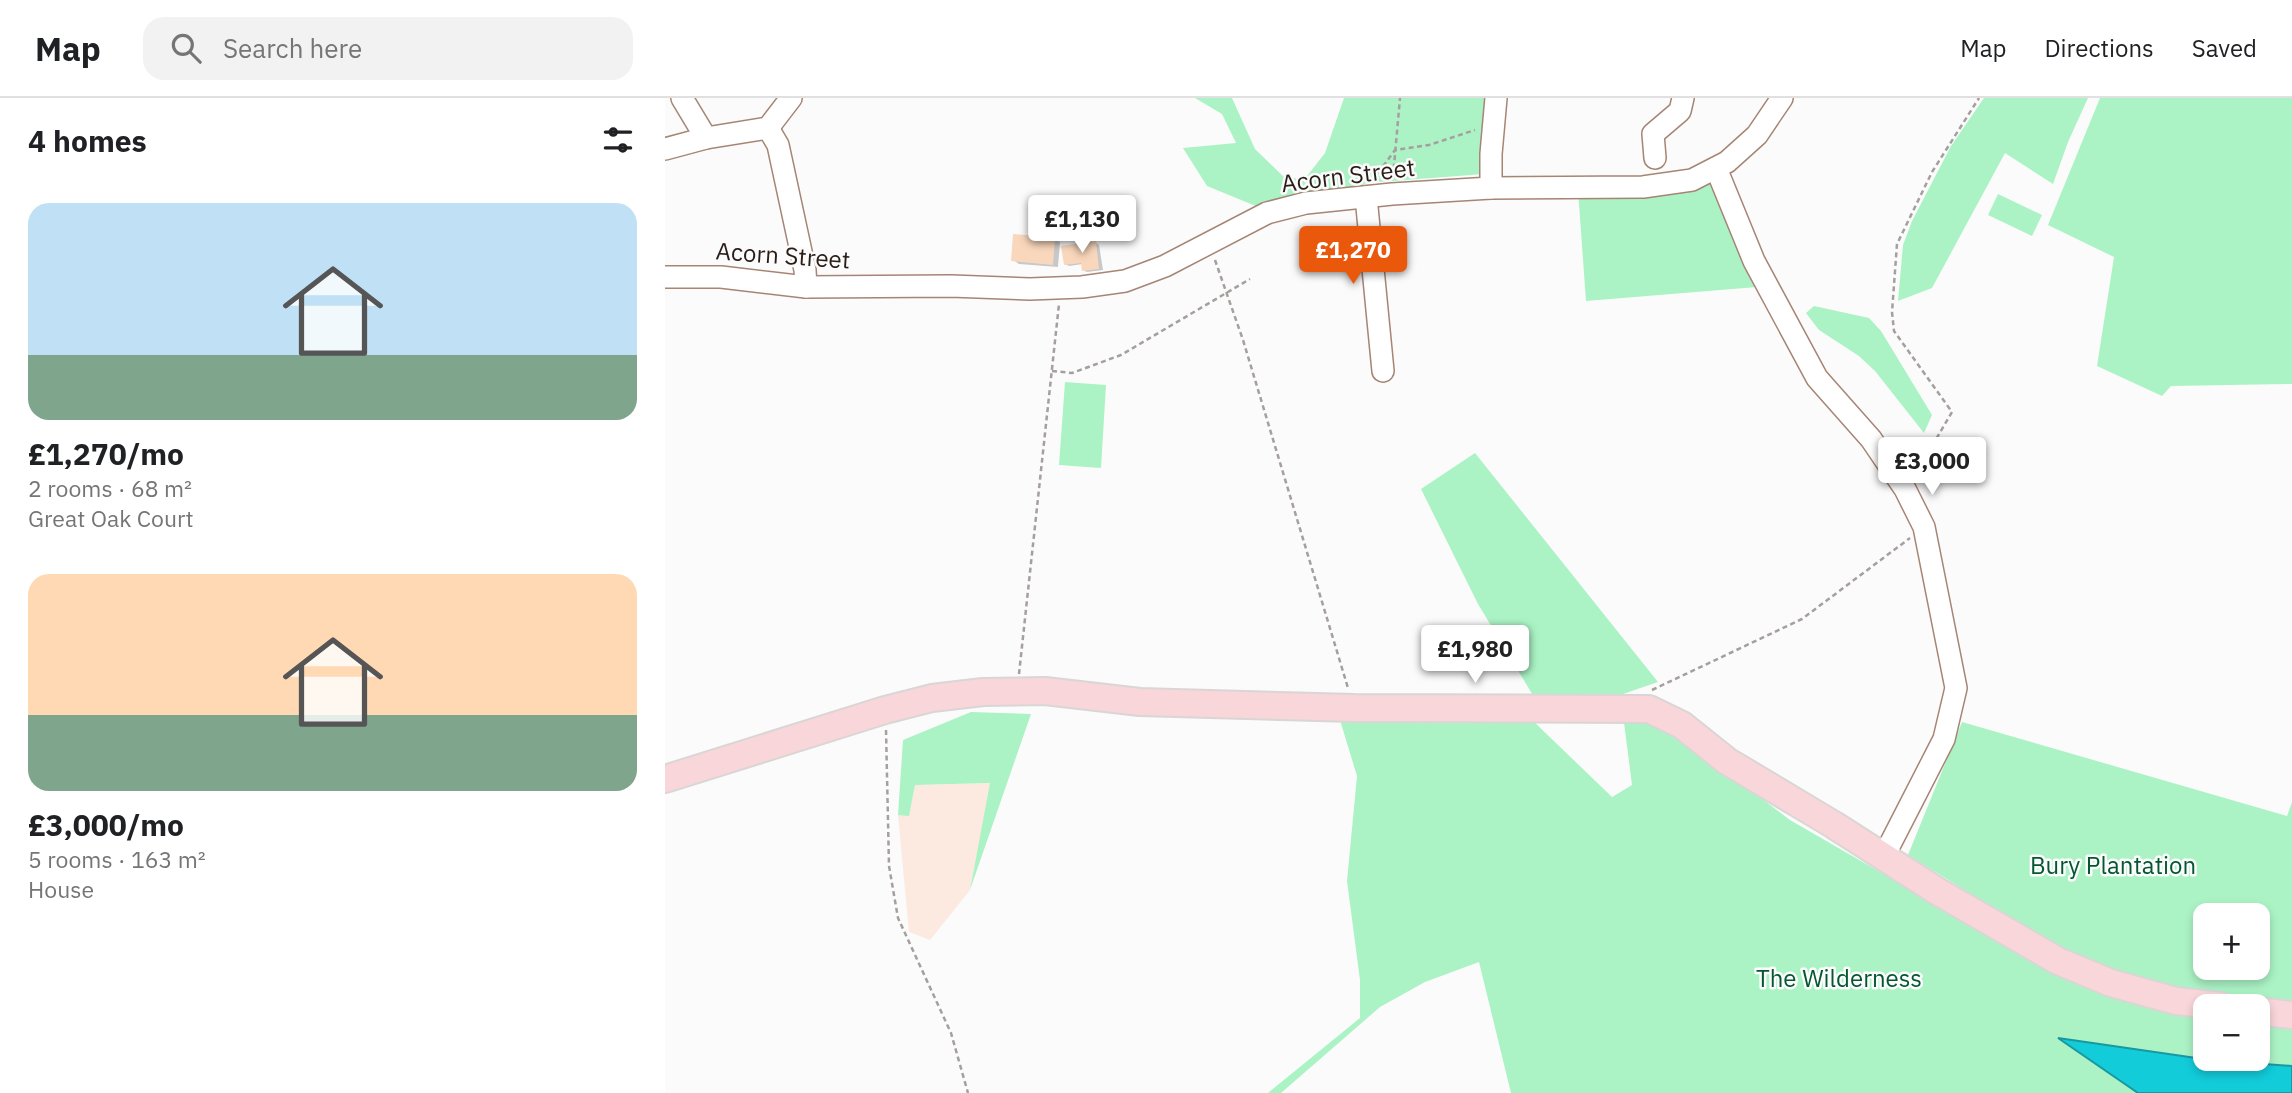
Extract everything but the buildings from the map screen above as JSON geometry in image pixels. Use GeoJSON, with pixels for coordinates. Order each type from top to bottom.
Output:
{"type":"FeatureCollection","features":[{"type":"Feature","properties":{"kind":"main road"},"geometry":{"type":"LineString","coordinates":[[665,779],[799,736],[932,698],[1017,691],[1045,691],[1140,702],[1355,708],[1649,709],[1682,725],[1727,761],[1834,825],[1883,858],[2058,961],[2111,983],[2176,1001],[2193,1003]]}},
{"type":"Feature","properties":{"kind":"main road"},"geometry":{"type":"LineString","coordinates":[[2270,1012],[2292,1015]]}},
{"type":"Feature","properties":{"kind":"street"},"geometry":{"type":"LineString","coordinates":[[682,98],[706,138]]}},
{"type":"Feature","properties":{"kind":"street"},"geometry":{"type":"LineString","coordinates":[[665,149],[706,138],[768,128],[791,98]]}},
{"type":"Feature","properties":{"kind":"street"},"geometry":{"type":"LineString","coordinates":[[1491,188],[1496,98]]}},
{"type":"Feature","properties":{"kind":"street"},"geometry":{"type":"LineString","coordinates":[[1655,158],[1653,134],[1680,110],[1683,98]]}},
{"type":"Feature","properties":{"kind":"street","name":"Acorn Street"},"geometry":{"type":"LineString","coordinates":[[665,277],[721,277],[806,287],[951,286],[1061,289],[1125,281],[1165,266],[1267,213],[1306,203],[1491,188],[1643,187],[1692,180],[1727,162],[1757,135],[1782,98]]}},
{"type":"Feature","properties":{"kind":"street"},"geometry":{"type":"LineString","coordinates":[[768,128],[778,145],[805,270],[806,287]]}},
{"type":"Feature","properties":{"kind":"street"},"geometry":{"type":"LineString","coordinates":[[1716,168],[1754,261],[1817,378],[1871,439],[1905,489],[1924,527],[1955,688],[1944,739],[1883,858]]}},
{"type":"Feature","properties":{"kind":"street"},"geometry":{"type":"LineString","coordinates":[[1368,196],[1383,371]]}},
{"type":"Feature","properties":{"kind":"path"},"geometry":{"type":"LineString","coordinates":[[1392,194],[1400,98]]}},
{"type":"Feature","properties":{"kind":"path"},"geometry":{"type":"LineString","coordinates":[[1905,489],[1952,412],[1894,331],[1892,312],[1897,244],[1932,172],[1979,98]]}},
{"type":"Feature","properties":{"kind":"path"},"geometry":{"type":"LineString","coordinates":[[1368,196],[1371,183],[1395,150],[1429,145],[1493,124]]}},
{"type":"Feature","properties":{"kind":"path"},"geometry":{"type":"LineString","coordinates":[[1210,244],[1355,708]]}},
{"type":"Feature","properties":{"kind":"path"},"geometry":{"type":"LineString","coordinates":[[1052,371],[1072,373],[1121,355],[1250,279]]}},
{"type":"Feature","properties":{"kind":"path"},"geometry":{"type":"LineString","coordinates":[[1017,691],[1061,289]]}},
{"type":"Feature","properties":{"kind":"path"},"geometry":{"type":"LineString","coordinates":[[1625,708],[1658,687],[1802,619],[1924,527]]}},
{"type":"Feature","properties":{"kind":"path"},"geometry":{"type":"LineString","coordinates":[[885,710],[889,866],[898,918],[951,1032],[968,1093]]}},
{"type":"Feature","properties":{"kind":"shaded area"},"geometry":{"type":"Polygon","coordinates":[[[991,783],[970,890],[930,940],[909,932],[898,815],[909,815],[915,785],[991,783]]]}},
{"type":"Feature","properties":{"kind":"green space"},"geometry":{"type":"Polygon","coordinates":[[[1195,98],[1232,98],[1255,149],[1283,176],[1304,180],[1325,153],[1344,98],[1486,98],[1484,174],[1366,183],[1352,192],[1263,209],[1207,186],[1183,148],[1236,143],[1222,114],[1195,98]]]}},
{"type":"Feature","properties":{"kind":"green space"},"geometry":{"type":"Polygon","coordinates":[[[1984,98],[2088,98],[2053,184],[2005,153],[1932,288],[1898,301],[1903,245],[1912,221],[1951,146],[1984,98]]]}},
{"type":"Feature","properties":{"kind":"green space"},"geometry":{"type":"Polygon","coordinates":[[[2100,98],[2292,98],[2292,384],[2171,386],[2162,396],[2097,366],[2114,257],[2048,225],[2100,98]]]}},
{"type":"Feature","properties":{"kind":"green space"},"geometry":{"type":"Polygon","coordinates":[[[1718,164],[1757,287],[1586,301],[1578,190],[1685,181],[1718,164]]]}},
{"type":"Feature","properties":{"kind":"green space"},"geometry":{"type":"Polygon","coordinates":[[[1998,194],[2042,215],[2032,236],[1988,215],[1998,194]]]}},
{"type":"Feature","properties":{"kind":"green space"},"geometry":{"type":"Polygon","coordinates":[[[1814,306],[1869,318],[1881,331],[1932,415],[1924,433],[1875,371],[1859,356],[1819,330],[1806,313],[1814,306]]]}},
{"type":"Feature","properties":{"kind":"green space"},"geometry":{"type":"Polygon","coordinates":[[[1065,382],[1106,385],[1101,468],[1059,465],[1065,382]]]}},
{"type":"Feature","properties":{"kind":"green space"},"geometry":{"type":"Polygon","coordinates":[[[1475,453],[1658,682],[1623,694],[1534,697],[1478,604],[1421,489],[1475,453]]]}},
{"type":"Feature","properties":{"kind":"green space","name":"The Wilderness"},"geometry":{"type":"Polygon","coordinates":[[[1622,707],[1653,716],[1790,820],[2046,968],[2170,1014],[2193,1017],[2193,1058],[2060,1039],[2138,1093],[1511,1093],[1479,962],[1425,982],[1380,1007],[1281,1093],[1268,1093],[1360,1018],[1360,980],[1347,881],[1357,776],[1340,720],[1530,718],[1612,797],[1632,785],[1622,707]]]}},
{"type":"Feature","properties":{"kind":"green space"},"geometry":{"type":"Polygon","coordinates":[[[971,712],[1031,714],[970,890],[990,783],[915,785],[909,816],[898,815],[903,740],[971,712]]]}},
{"type":"Feature","properties":{"kind":"green space","name":"Bury Plantation"},"geometry":{"type":"Polygon","coordinates":[[[1962,722],[2287,816],[2292,802],[2292,1007],[2270,1004],[2270,994],[2202,994],[2168,989],[2063,951],[1908,855],[1962,722]]]}},
{"type":"Feature","properties":{"kind":"green space"},"geometry":{"type":"Polygon","coordinates":[[[2270,1027],[2292,1030],[2292,1066],[2270,1064],[2270,1027]]]}},
{"type":"Feature","properties":{"kind":"water"},"geometry":{"type":"Polygon","coordinates":[[[2058,1038],[2193,1058],[2193,1071],[2270,1071],[2270,1064],[2292,1066],[2292,1093],[2138,1093],[2058,1038]]]}}]}
